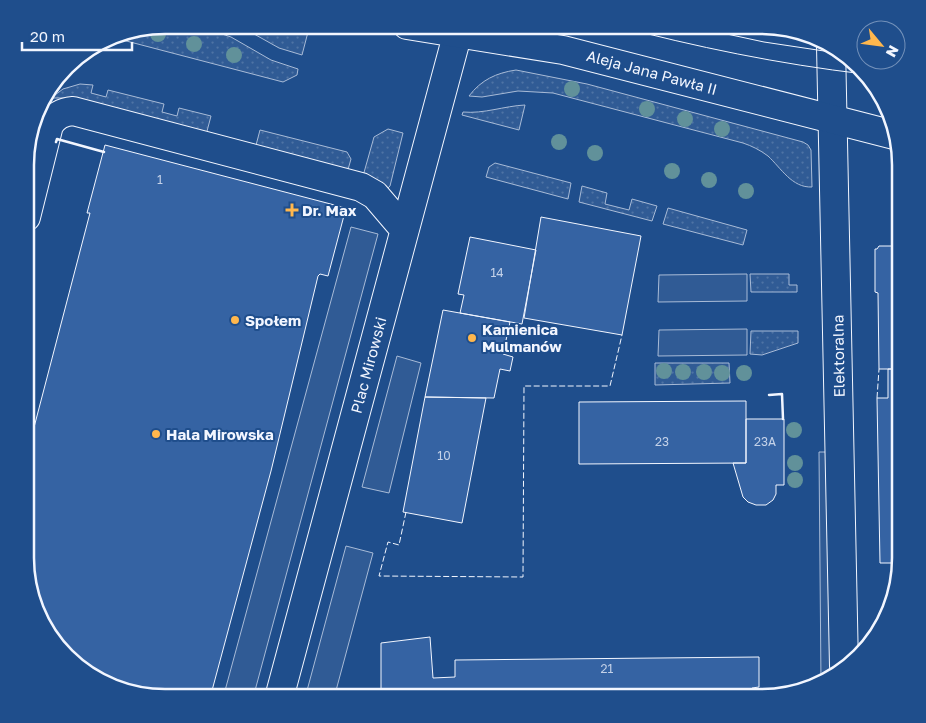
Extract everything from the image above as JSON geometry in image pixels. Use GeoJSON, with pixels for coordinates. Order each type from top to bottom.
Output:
{"type":"FeatureCollection","features":[{"type":"Feature","properties":{"kind":"street","name":"Plac Mirowski"},"geometry":{"type":"LineString","coordinates":[[281,689],[457,34]]}},
{"type":"Feature","properties":{"kind":"street","name":"Aleja Jana Pawła II"},"geometry":{"type":"LineString","coordinates":[[470,34],[595,57],[889,135]]}},
{"type":"Feature","properties":{"kind":"street","name":"Elektoralna"},"geometry":{"type":"LineString","coordinates":[[830,53],[844,660]]}},
{"type":"Feature","properties":{"kind":"street"},"geometry":{"type":"LineString","coordinates":[[34,184],[48,125],[64,112],[73,111],[361,187],[375,195],[404,229]]}},
{"type":"Feature","properties":{"kind":"shaded area"},"geometry":{"type":"Polygon","coordinates":[[[156,34],[222,34],[231,37],[271,60],[298,69],[297,75],[283,82],[124,41],[156,34]]]}},
{"type":"Feature","properties":{"kind":"shaded area"},"geometry":{"type":"Polygon","coordinates":[[[254,34],[307,34],[302,55],[279,48],[254,34]]]}},
{"type":"Feature","properties":{"kind":"shaded area"},"geometry":{"type":"Polygon","coordinates":[[[516,70],[587,84],[803,142],[811,150],[812,187],[793,181],[768,156],[756,148],[743,143],[553,93],[518,91],[482,97],[469,96],[490,78],[516,70]]]}},
{"type":"Feature","properties":{"kind":"shaded area"},"geometry":{"type":"Polygon","coordinates":[[[80,84],[93,85],[91,93],[106,97],[108,90],[164,104],[162,112],[177,116],[179,108],[211,116],[206,135],[67,98],[52,98],[63,89],[80,84]]]}},
{"type":"Feature","properties":{"kind":"shaded area"},"geometry":{"type":"Polygon","coordinates":[[[525,105],[519,130],[462,115],[463,112],[479,112],[525,105]]]}},
{"type":"Feature","properties":{"kind":"shaded area"},"geometry":{"type":"Polygon","coordinates":[[[388,129],[403,133],[390,186],[387,189],[363,176],[374,137],[388,129]]]}},
{"type":"Feature","properties":{"kind":"shaded area"},"geometry":{"type":"Polygon","coordinates":[[[260,130],[347,152],[351,159],[347,173],[255,149],[260,130]]]}},
{"type":"Feature","properties":{"kind":"shaded area"},"geometry":{"type":"Polygon","coordinates":[[[495,163],[571,183],[568,199],[486,177],[489,167],[495,163]]]}},
{"type":"Feature","properties":{"kind":"shaded area"},"geometry":{"type":"Polygon","coordinates":[[[582,186],[607,193],[605,204],[629,210],[632,199],[657,206],[652,221],[579,202],[582,186]]]}},
{"type":"Feature","properties":{"kind":"shaded area"},"geometry":{"type":"Polygon","coordinates":[[[668,208],[747,230],[743,245],[663,224],[668,208]]]}},
{"type":"Feature","properties":{"kind":"shaded area"},"geometry":{"type":"Polygon","coordinates":[[[351,227],[378,234],[255,689],[225,689],[351,227]]]}},
{"type":"Feature","properties":{"kind":"shaded area"},"geometry":{"type":"Polygon","coordinates":[[[747,274],[747,301],[658,302],[659,275],[747,274]]]}},
{"type":"Feature","properties":{"kind":"shaded area"},"geometry":{"type":"Polygon","coordinates":[[[750,274],[789,274],[789,285],[797,285],[797,292],[751,292],[750,274]]]}},
{"type":"Feature","properties":{"kind":"shaded area"},"geometry":{"type":"Polygon","coordinates":[[[747,329],[747,355],[658,356],[659,330],[747,329]]]}},
{"type":"Feature","properties":{"kind":"shaded area"},"geometry":{"type":"Polygon","coordinates":[[[751,331],[798,331],[798,343],[762,355],[750,354],[751,331]]]}},
{"type":"Feature","properties":{"kind":"shaded area"},"geometry":{"type":"Polygon","coordinates":[[[397,356],[421,363],[389,493],[362,487],[397,356]]]}},
{"type":"Feature","properties":{"kind":"shaded area"},"geometry":{"type":"Polygon","coordinates":[[[655,363],[729,363],[730,383],[655,385],[655,363]]]}},
{"type":"Feature","properties":{"kind":"shaded area"},"geometry":{"type":"Polygon","coordinates":[[[819,452],[830,452],[833,668],[821,675],[819,452]]]}},
{"type":"Feature","properties":{"kind":"shaded area"},"geometry":{"type":"Polygon","coordinates":[[[346,546],[373,553],[336,689],[307,689],[346,546]]]}},
{"type":"Feature","properties":{"kind":"building","name":"Hala Mirowska"},"geometry":{"type":"Polygon","coordinates":[[[105,145],[346,208],[328,276],[320,274],[318,276],[271,471],[212,689],[148,688],[131,685],[99,672],[78,657],[61,638],[47,616],[38,592],[34,567],[34,427],[90,213],[87,213],[105,145]]]}},
{"type":"Feature","properties":{"kind":"building"},"geometry":{"type":"Polygon","coordinates":[[[541,217],[641,236],[622,335],[524,318],[541,217]]]}},
{"type":"Feature","properties":{"kind":"building"},"geometry":{"type":"Polygon","coordinates":[[[470,237],[536,250],[522,324],[460,313],[464,295],[458,294],[470,237]]]}},
{"type":"Feature","properties":{"kind":"building"},"geometry":{"type":"Polygon","coordinates":[[[879,246],[892,246],[892,369],[879,369],[878,293],[875,292],[875,249],[879,246]]]}},
{"type":"Feature","properties":{"kind":"building","name":"Kamienica Mulmanów"},"geometry":{"type":"Polygon","coordinates":[[[443,310],[510,322],[503,354],[513,357],[510,371],[500,369],[494,398],[425,397],[443,310]]]}},
{"type":"Feature","properties":{"kind":"building"},"geometry":{"type":"Polygon","coordinates":[[[888,369],[892,369],[892,563],[880,563],[877,398],[888,398],[888,369]]]}},
{"type":"Feature","properties":{"kind":"building"},"geometry":{"type":"Polygon","coordinates":[[[425,397],[486,398],[462,523],[403,512],[425,397]]]}},
{"type":"Feature","properties":{"kind":"building"},"geometry":{"type":"Polygon","coordinates":[[[746,401],[746,463],[579,464],[579,402],[746,401]]]}},
{"type":"Feature","properties":{"kind":"building"},"geometry":{"type":"Polygon","coordinates":[[[746,419],[784,419],[784,485],[776,485],[776,494],[773,500],[766,505],[756,505],[748,502],[743,497],[733,463],[746,463],[746,419]]]}},
{"type":"Feature","properties":{"kind":"building"},"geometry":{"type":"Polygon","coordinates":[[[430,637],[433,678],[455,677],[455,660],[759,657],[759,687],[752,689],[381,689],[381,643],[430,637]]]}},
{"type":"Feature","properties":{"kind":"tram line"},"geometry":{"type":"LineString","coordinates":[[648,34],[738,54],[855,73]]}},
{"type":"Feature","properties":{"kind":"tram line"},"geometry":{"type":"LineString","coordinates":[[727,34],[764,42],[828,52]]}},
{"type":"Feature","properties":{"kind":"fence"},"geometry":{"type":"LineString","coordinates":[[406,512],[399,545],[388,542],[379,576],[523,577],[524,386],[610,386],[622,335]]}},
{"type":"Feature","properties":{"kind":"fence"},"geometry":{"type":"LineString","coordinates":[[877,398],[879,369]]}},
{"type":"Feature","properties":{"kind":"wall"},"geometry":{"type":"LineString","coordinates":[[56,142],[57,139],[104,152]]}},
{"type":"Feature","properties":{"kind":"wall"},"geometry":{"type":"LineString","coordinates":[[769,395],[782,394],[783,419]]}},
{"type":"Feature","properties":{"kind":"place","name":"Dr. Max"},"geometry":{"type":"Point","coordinates":[292,210]}},
{"type":"Feature","properties":{"kind":"place","name":"Społem"},"geometry":{"type":"Point","coordinates":[235,320]}},
{"type":"Feature","properties":{"kind":"place","name":"Kamienica Mulmanów"},"geometry":{"type":"Point","coordinates":[472,338]}},
{"type":"Feature","properties":{"kind":"place","name":"Hala Mirowska"},"geometry":{"type":"Point","coordinates":[156,434]}}]}
